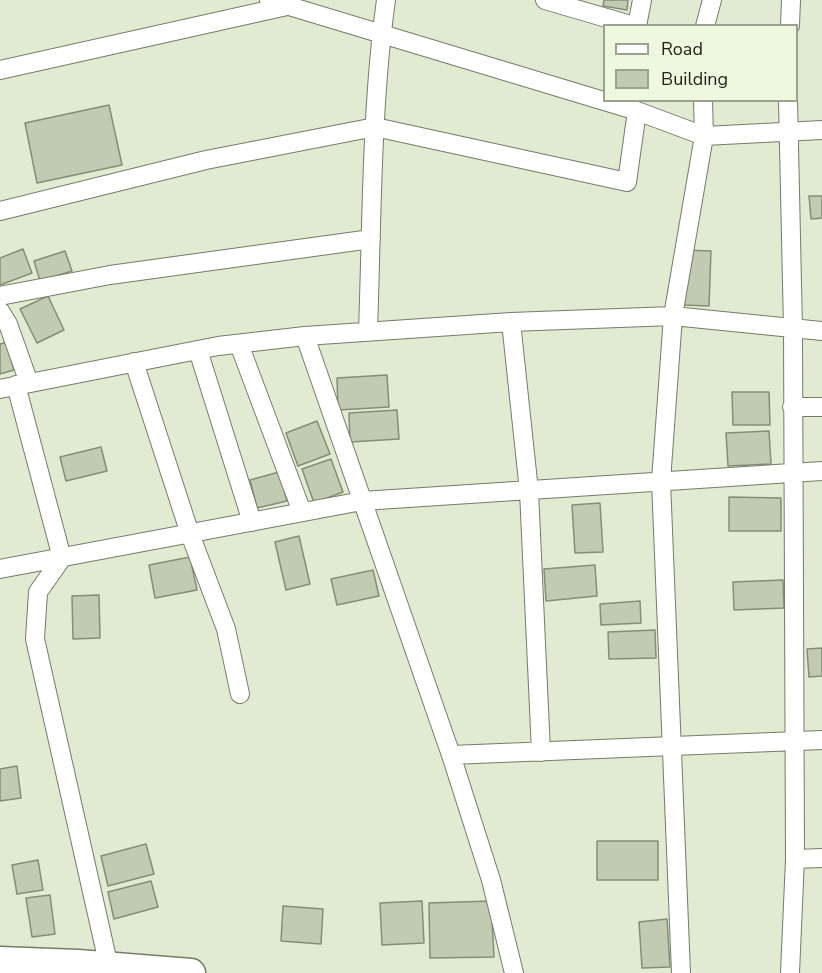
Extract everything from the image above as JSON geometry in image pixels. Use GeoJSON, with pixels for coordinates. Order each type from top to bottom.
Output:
{"type":"FeatureCollection","features":[{"type":"Feature","properties":{"kind":"main road"},"geometry":{"type":"LineString","coordinates":[[0,961],[191,973]]}},
{"type":"Feature","properties":{"kind":"street"},"geometry":{"type":"LineString","coordinates":[[269,0],[603,101]]}},
{"type":"Feature","properties":{"kind":"street"},"geometry":{"type":"LineString","coordinates":[[368,331],[375,127],[381,34],[386,0]]}},
{"type":"Feature","properties":{"kind":"street"},"geometry":{"type":"LineString","coordinates":[[545,0],[628,24]]}},
{"type":"Feature","properties":{"kind":"street"},"geometry":{"type":"LineString","coordinates":[[636,24],[642,0]]}},
{"type":"Feature","properties":{"kind":"street"},"geometry":{"type":"LineString","coordinates":[[706,24],[712,0]]}},
{"type":"Feature","properties":{"kind":"street"},"geometry":{"type":"LineString","coordinates":[[790,24],[791,0]]}},
{"type":"Feature","properties":{"kind":"street"},"geometry":{"type":"LineString","coordinates":[[0,70],[288,6]]}},
{"type":"Feature","properties":{"kind":"street"},"geometry":{"type":"LineString","coordinates":[[607,102],[704,136],[822,130]]}},
{"type":"Feature","properties":{"kind":"street"},"geometry":{"type":"LineString","coordinates":[[681,973],[661,481],[673,316],[704,136],[703,102]]}},
{"type":"Feature","properties":{"kind":"street"},"geometry":{"type":"LineString","coordinates":[[789,102],[793,329],[795,859],[790,973]]}},
{"type":"Feature","properties":{"kind":"street"},"geometry":{"type":"LineString","coordinates":[[0,211],[206,160],[375,127],[627,182],[637,111]]}},
{"type":"Feature","properties":{"kind":"street"},"geometry":{"type":"LineString","coordinates":[[0,296],[110,275],[371,239]]}},
{"type":"Feature","properties":{"kind":"street"},"geometry":{"type":"LineString","coordinates":[[0,311],[8,324],[15,385],[62,558]]}},
{"type":"Feature","properties":{"kind":"street"},"geometry":{"type":"LineString","coordinates":[[15,385],[198,350],[304,336],[368,331],[511,322],[673,316],[822,331]]}},
{"type":"Feature","properties":{"kind":"street"},"geometry":{"type":"LineString","coordinates":[[511,322],[529,491],[541,752]]}},
{"type":"Feature","properties":{"kind":"street"},"geometry":{"type":"LineString","coordinates":[[304,336],[451,755],[491,880],[514,973]]}},
{"type":"Feature","properties":{"kind":"street"},"geometry":{"type":"LineString","coordinates":[[239,344],[302,512]]}},
{"type":"Feature","properties":{"kind":"street"},"geometry":{"type":"LineString","coordinates":[[198,350],[252,522]]}},
{"type":"Feature","properties":{"kind":"street"},"geometry":{"type":"LineString","coordinates":[[135,362],[190,534],[226,629],[240,694]]}},
{"type":"Feature","properties":{"kind":"street"},"geometry":{"type":"LineString","coordinates":[[792,407],[822,407]]}},
{"type":"Feature","properties":{"kind":"street"},"geometry":{"type":"LineString","coordinates":[[0,569],[362,501],[822,471]]}},
{"type":"Feature","properties":{"kind":"street"},"geometry":{"type":"LineString","coordinates":[[62,558],[38,592],[35,639],[109,967]]}},
{"type":"Feature","properties":{"kind":"street"},"geometry":{"type":"LineString","coordinates":[[451,755],[822,740]]}},
{"type":"Feature","properties":{"kind":"street"},"geometry":{"type":"LineString","coordinates":[[795,859],[822,858]]}},
{"type":"Feature","properties":{"kind":"building"},"geometry":{"type":"Polygon","coordinates":[[[604,0],[628,0],[627,10],[603,6],[604,0]]]}},
{"type":"Feature","properties":{"kind":"building"},"geometry":{"type":"Polygon","coordinates":[[[109,105],[122,165],[37,183],[25,123],[109,105]]]}},
{"type":"Feature","properties":{"kind":"building"},"geometry":{"type":"Polygon","coordinates":[[[809,196],[822,196],[822,218],[811,219],[809,196]]]}},
{"type":"Feature","properties":{"kind":"building"},"geometry":{"type":"Polygon","coordinates":[[[23,249],[32,273],[0,285],[0,258],[23,249]]]}},
{"type":"Feature","properties":{"kind":"building"},"geometry":{"type":"Polygon","coordinates":[[[686,250],[711,251],[709,306],[684,305],[686,250]]]}},
{"type":"Feature","properties":{"kind":"building"},"geometry":{"type":"Polygon","coordinates":[[[65,251],[72,271],[40,281],[34,261],[65,251]]]}},
{"type":"Feature","properties":{"kind":"building"},"geometry":{"type":"Polygon","coordinates":[[[48,296],[64,330],[37,343],[20,309],[48,296]]]}},
{"type":"Feature","properties":{"kind":"building"},"geometry":{"type":"Polygon","coordinates":[[[7,342],[14,370],[0,374],[0,344],[7,342]]]}},
{"type":"Feature","properties":{"kind":"building"},"geometry":{"type":"Polygon","coordinates":[[[387,375],[389,407],[338,410],[337,378],[387,375]]]}},
{"type":"Feature","properties":{"kind":"building"},"geometry":{"type":"Polygon","coordinates":[[[732,392],[769,392],[770,425],[733,425],[732,392]]]}},
{"type":"Feature","properties":{"kind":"building"},"geometry":{"type":"Polygon","coordinates":[[[397,410],[399,439],[350,442],[349,413],[397,410]]]}},
{"type":"Feature","properties":{"kind":"building"},"geometry":{"type":"Polygon","coordinates":[[[317,421],[330,454],[298,466],[286,433],[317,421]]]}},
{"type":"Feature","properties":{"kind":"building"},"geometry":{"type":"Polygon","coordinates":[[[769,431],[771,464],[728,466],[726,433],[769,431]]]}},
{"type":"Feature","properties":{"kind":"building"},"geometry":{"type":"Polygon","coordinates":[[[101,447],[107,471],[66,481],[60,457],[101,447]]]}},
{"type":"Feature","properties":{"kind":"building"},"geometry":{"type":"Polygon","coordinates":[[[331,459],[343,492],[314,503],[302,469],[331,459]]]}},
{"type":"Feature","properties":{"kind":"building"},"geometry":{"type":"Polygon","coordinates":[[[279,472],[287,501],[257,508],[250,480],[279,472]]]}},
{"type":"Feature","properties":{"kind":"building"},"geometry":{"type":"Polygon","coordinates":[[[729,497],[781,498],[781,531],[729,531],[729,497]]]}},
{"type":"Feature","properties":{"kind":"building"},"geometry":{"type":"Polygon","coordinates":[[[600,503],[603,552],[575,553],[572,505],[600,503]]]}},
{"type":"Feature","properties":{"kind":"building"},"geometry":{"type":"Polygon","coordinates":[[[299,536],[310,584],[286,590],[275,542],[299,536]]]}},
{"type":"Feature","properties":{"kind":"building"},"geometry":{"type":"Polygon","coordinates":[[[190,557],[197,590],[155,598],[149,565],[190,557]]]}},
{"type":"Feature","properties":{"kind":"building"},"geometry":{"type":"Polygon","coordinates":[[[595,565],[597,596],[546,601],[544,569],[595,565]]]}},
{"type":"Feature","properties":{"kind":"building"},"geometry":{"type":"Polygon","coordinates":[[[373,570],[379,596],[337,605],[331,579],[373,570]]]}},
{"type":"Feature","properties":{"kind":"building"},"geometry":{"type":"Polygon","coordinates":[[[783,580],[784,608],[734,610],[733,582],[783,580]]]}},
{"type":"Feature","properties":{"kind":"building"},"geometry":{"type":"Polygon","coordinates":[[[99,595],[100,638],[73,639],[72,596],[99,595]]]}},
{"type":"Feature","properties":{"kind":"building"},"geometry":{"type":"Polygon","coordinates":[[[640,601],[641,623],[601,625],[600,604],[640,601]]]}},
{"type":"Feature","properties":{"kind":"building"},"geometry":{"type":"Polygon","coordinates":[[[655,630],[656,658],[609,659],[608,632],[655,630]]]}},
{"type":"Feature","properties":{"kind":"building"},"geometry":{"type":"Polygon","coordinates":[[[822,648],[822,676],[809,677],[807,649],[822,648]]]}},
{"type":"Feature","properties":{"kind":"building"},"geometry":{"type":"Polygon","coordinates":[[[17,766],[21,798],[0,801],[0,769],[17,766]]]}},
{"type":"Feature","properties":{"kind":"building"},"geometry":{"type":"Polygon","coordinates":[[[597,841],[658,841],[658,880],[597,880],[597,841]]]}},
{"type":"Feature","properties":{"kind":"building"},"geometry":{"type":"Polygon","coordinates":[[[146,844],[154,874],[108,886],[101,856],[146,844]]]}},
{"type":"Feature","properties":{"kind":"building"},"geometry":{"type":"Polygon","coordinates":[[[38,860],[43,890],[17,894],[12,865],[38,860]]]}},
{"type":"Feature","properties":{"kind":"building"},"geometry":{"type":"Polygon","coordinates":[[[151,881],[158,907],[114,919],[108,892],[151,881]]]}},
{"type":"Feature","properties":{"kind":"building"},"geometry":{"type":"Polygon","coordinates":[[[50,895],[55,934],[32,937],[26,898],[50,895]]]}},
{"type":"Feature","properties":{"kind":"building"},"geometry":{"type":"Polygon","coordinates":[[[422,901],[424,943],[382,945],[380,903],[422,901]]]}},
{"type":"Feature","properties":{"kind":"building"},"geometry":{"type":"Polygon","coordinates":[[[491,901],[494,957],[430,958],[429,903],[491,901]]]}},
{"type":"Feature","properties":{"kind":"building"},"geometry":{"type":"Polygon","coordinates":[[[283,906],[323,909],[321,944],[281,941],[283,906]]]}},
{"type":"Feature","properties":{"kind":"building"},"geometry":{"type":"Polygon","coordinates":[[[667,919],[670,967],[642,968],[639,922],[667,919]]]}}]}
